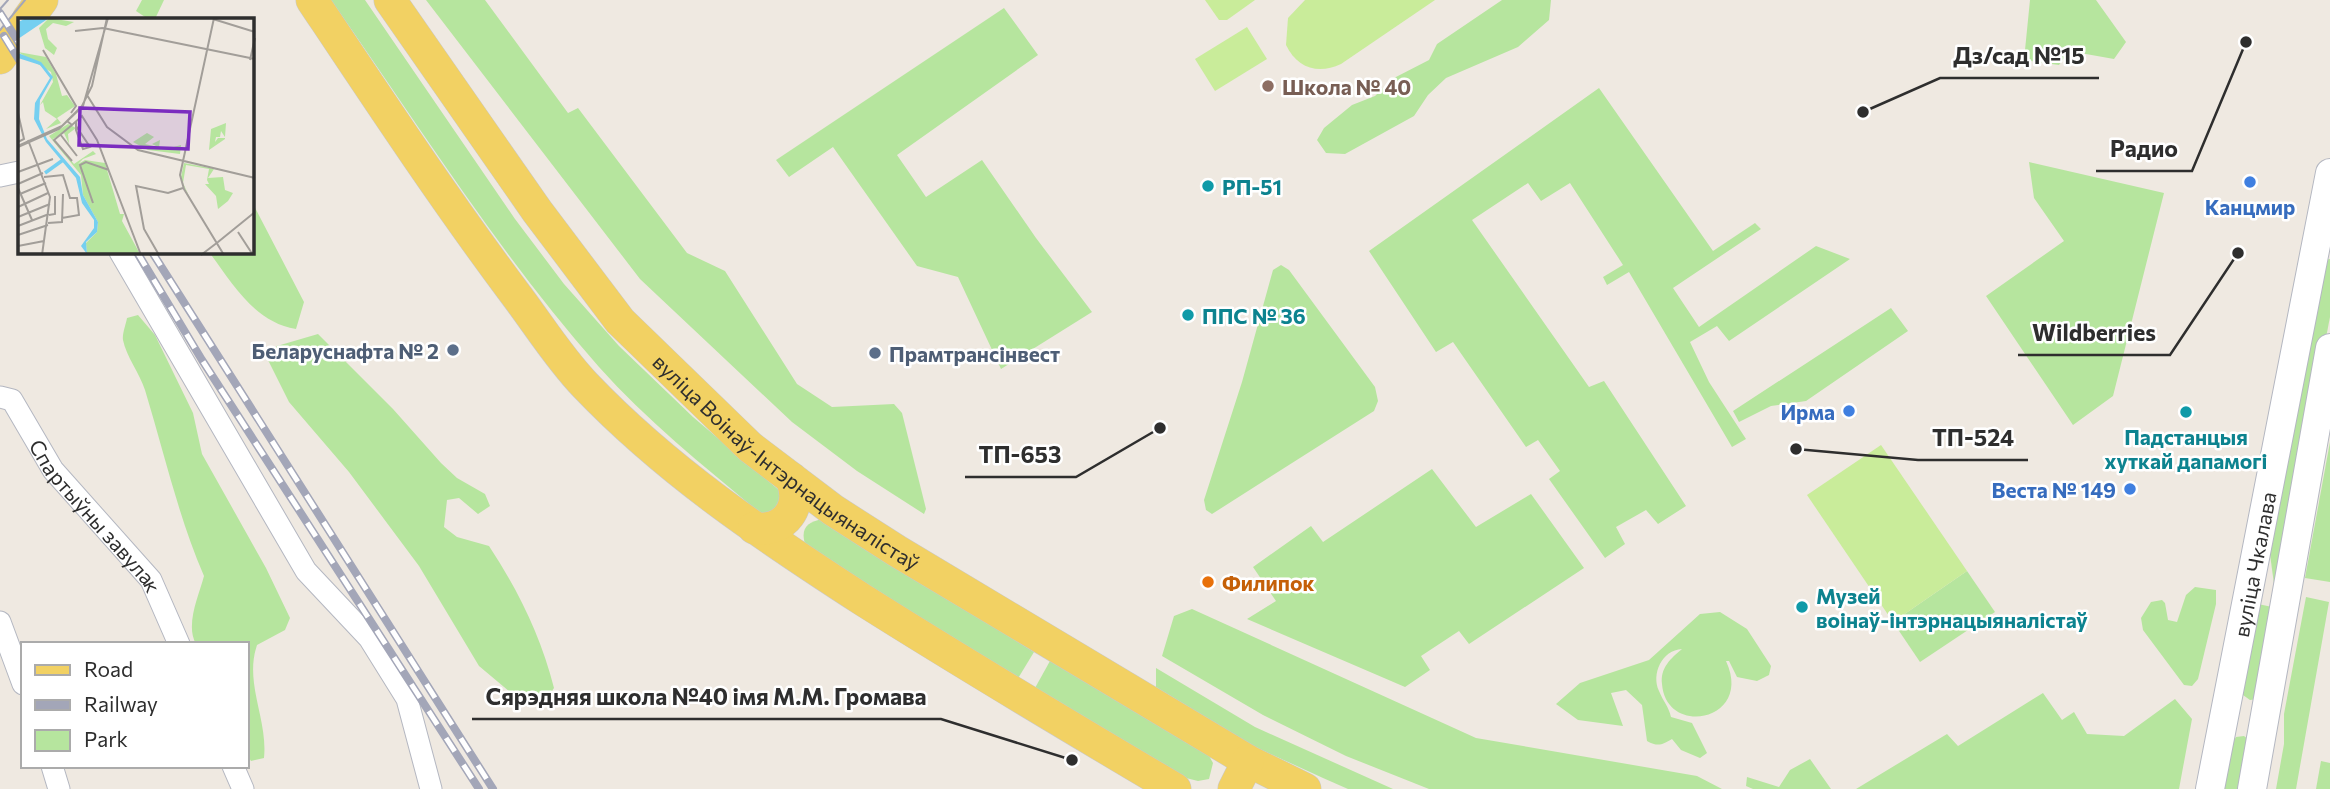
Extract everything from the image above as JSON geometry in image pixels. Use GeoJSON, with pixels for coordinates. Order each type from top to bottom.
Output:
{"type":"FeatureCollection","features":[{"type":"Feature","properties":{"kind":"main road"},"geometry":{"type":"LineString","coordinates":[[29,18],[42,0]]}},
{"type":"Feature","properties":{"kind":"main road"},"geometry":{"type":"LineString","coordinates":[[312,0],[425,170],[583,383],[645,444],[718,503],[800,559],[990,681],[1175,789]]}},
{"type":"Feature","properties":{"kind":"main road","name":"вуліца Воінаў-Інтэрнацыяналістаў"},"geometry":{"type":"LineString","coordinates":[[390,0],[537,211],[620,321],[750,447],[833,510],[1051,645],[1248,761],[1305,789]]}},
{"type":"Feature","properties":{"kind":"main road"},"geometry":{"type":"LineString","coordinates":[[0,58],[18,33]]}},
{"type":"Feature","properties":{"kind":"main road","name":"вуліца Чкалава"},"geometry":{"type":"LineString","coordinates":[[2210,789],[2322,259],[2330,173]]}},
{"type":"Feature","properties":{"kind":"main road","name":"вуліца Чкалава"},"geometry":{"type":"LineString","coordinates":[[2252,789],[2330,348]]}},
{"type":"Feature","properties":{"kind":"main road"},"geometry":{"type":"LineString","coordinates":[[754,528],[769,529],[789,517],[796,502],[791,478]]}},
{"type":"Feature","properties":{"kind":"main road"},"geometry":{"type":"LineString","coordinates":[[800,559],[794,537],[800,522],[812,513],[833,510]]}},
{"type":"Feature","properties":{"kind":"main road"},"geometry":{"type":"LineString","coordinates":[[2231,684],[2233,700],[2247,708],[2259,706],[2269,690]]}},
{"type":"Feature","properties":{"kind":"main road"},"geometry":{"type":"LineString","coordinates":[[2219,742],[2226,731],[2244,727],[2256,738],[2258,749]]}},
{"type":"Feature","properties":{"kind":"main road"},"geometry":{"type":"LineString","coordinates":[[1234,789],[1248,761]]}},
{"type":"Feature","properties":{"kind":"street"},"geometry":{"type":"LineString","coordinates":[[0,176],[18,172]]}},
{"type":"Feature","properties":{"kind":"street"},"geometry":{"type":"LineString","coordinates":[[121,254],[199,382],[306,572],[369,638],[408,699],[431,789]]}},
{"type":"Feature","properties":{"kind":"street","name":"Спартыўны завулак"},"geometry":{"type":"LineString","coordinates":[[0,397],[12,400],[53,470],[151,580],[178,642]]}},
{"type":"Feature","properties":{"kind":"street"},"geometry":{"type":"LineString","coordinates":[[0,622],[21,679]]}},
{"type":"Feature","properties":{"kind":"street"},"geometry":{"type":"LineString","coordinates":[[52,768],[60,789]]}},
{"type":"Feature","properties":{"kind":"street"},"geometry":{"type":"LineString","coordinates":[[234,768],[243,789]]}},
{"type":"Feature","properties":{"kind":"green space"},"geometry":{"type":"Polygon","coordinates":[[[142,0],[164,0],[155,18],[146,18],[136,11],[142,0]]]}},
{"type":"Feature","properties":{"kind":"green space"},"geometry":{"type":"Polygon","coordinates":[[[331,0],[365,0],[515,219],[564,284],[619,346],[693,417],[780,491],[778,516],[760,513],[657,425],[599,367],[562,324],[493,234],[331,0]]]}},
{"type":"Feature","properties":{"kind":"green space"},"geometry":{"type":"Polygon","coordinates":[[[426,0],[485,0],[568,113],[578,108],[687,253],[725,271],[797,384],[832,407],[894,404],[902,413],[926,509],[924,514],[857,471],[792,422],[640,279],[426,0]]]}},
{"type":"Feature","properties":{"kind":"green space"},"geometry":{"type":"Polygon","coordinates":[[[1205,0],[1255,0],[1227,20],[1219,20],[1205,0]]]}},
{"type":"Feature","properties":{"kind":"green space"},"geometry":{"type":"Polygon","coordinates":[[[1305,0],[1435,0],[1341,64],[1316,69],[1302,64],[1286,45],[1288,18],[1305,0]]]}},
{"type":"Feature","properties":{"kind":"green space"},"geometry":{"type":"Polygon","coordinates":[[[1502,0],[1551,0],[1549,20],[1518,47],[1446,78],[1428,95],[1414,116],[1345,154],[1326,153],[1317,140],[1324,128],[1352,105],[1375,96],[1394,78],[1429,60],[1437,44],[1502,0]]]}},
{"type":"Feature","properties":{"kind":"green space"},"geometry":{"type":"Polygon","coordinates":[[[2030,0],[2096,0],[2126,42],[2114,59],[2069,51],[2059,65],[2024,60],[2030,0]]]}},
{"type":"Feature","properties":{"kind":"green space"},"geometry":{"type":"Polygon","coordinates":[[[1004,8],[1038,55],[897,155],[926,197],[982,160],[1092,312],[1001,369],[958,277],[917,266],[833,147],[789,177],[776,160],[1004,8]]]}},
{"type":"Feature","properties":{"kind":"green space"},"geometry":{"type":"Polygon","coordinates":[[[1247,27],[1267,59],[1215,91],[1195,59],[1247,27]]]}},
{"type":"Feature","properties":{"kind":"green space"},"geometry":{"type":"Polygon","coordinates":[[[1599,88],[1713,251],[1755,223],[1761,229],[1673,288],[1699,327],[1816,246],[1850,259],[1729,341],[1717,326],[1690,342],[1709,382],[1746,439],[1732,447],[1629,272],[1607,285],[1603,277],[1623,265],[1570,183],[1541,201],[1528,183],[1472,220],[1589,387],[1604,381],[1686,506],[1658,524],[1646,510],[1616,527],[1625,544],[1605,558],[1549,479],[1560,471],[1538,440],[1526,447],[1453,342],[1436,352],[1369,251],[1599,88]]]}},
{"type":"Feature","properties":{"kind":"green space"},"geometry":{"type":"Polygon","coordinates":[[[2029,162],[2164,193],[2113,396],[2073,425],[1986,296],[2064,241],[2034,198],[2029,162]]]}},
{"type":"Feature","properties":{"kind":"green space"},"geometry":{"type":"Polygon","coordinates":[[[254,206],[304,302],[296,329],[268,319],[236,289],[210,254],[254,254],[254,206]]]}},
{"type":"Feature","properties":{"kind":"green space"},"geometry":{"type":"Polygon","coordinates":[[[2330,259],[2330,317],[2278,585],[2274,584],[2269,547],[2325,260],[2330,259]]]}},
{"type":"Feature","properties":{"kind":"green space"},"geometry":{"type":"Polygon","coordinates":[[[1281,265],[1289,270],[1375,387],[1378,401],[1374,411],[1212,514],[1206,510],[1204,500],[1242,382],[1273,270],[1281,265]]]}},
{"type":"Feature","properties":{"kind":"green space"},"geometry":{"type":"Polygon","coordinates":[[[1891,308],[1908,331],[1806,401],[1771,406],[1739,422],[1733,411],[1891,308]]]}},
{"type":"Feature","properties":{"kind":"green space"},"geometry":{"type":"Polygon","coordinates":[[[138,315],[155,335],[193,413],[202,454],[266,568],[290,618],[285,630],[257,645],[254,659],[253,673],[263,729],[264,758],[251,761],[248,756],[248,642],[195,642],[193,636],[192,619],[204,576],[179,507],[145,390],[123,340],[127,318],[138,315]]]}},
{"type":"Feature","properties":{"kind":"green space"},"geometry":{"type":"Polygon","coordinates":[[[318,334],[393,409],[441,463],[457,478],[485,494],[490,506],[478,514],[459,498],[447,500],[444,527],[457,537],[489,546],[510,579],[528,614],[549,669],[554,688],[545,701],[516,697],[479,666],[419,566],[349,472],[289,402],[266,356],[277,346],[318,334]]]}},
{"type":"Feature","properties":{"kind":"green space"},"geometry":{"type":"Polygon","coordinates":[[[2330,442],[2330,582],[2305,578],[2330,442]]]}},
{"type":"Feature","properties":{"kind":"green space"},"geometry":{"type":"Polygon","coordinates":[[[1881,445],[1967,571],[1893,622],[1807,495],[1881,445]]]}},
{"type":"Feature","properties":{"kind":"green space"},"geometry":{"type":"Polygon","coordinates":[[[1432,469],[1476,527],[1531,494],[1584,568],[1469,644],[1459,631],[1421,656],[1430,670],[1405,687],[1247,619],[1276,601],[1253,567],[1311,526],[1323,542],[1432,469]]]}},
{"type":"Feature","properties":{"kind":"green space"},"geometry":{"type":"Polygon","coordinates":[[[823,519],[1034,652],[1017,680],[806,547],[804,531],[812,522],[823,519]]]}},
{"type":"Feature","properties":{"kind":"green space"},"geometry":{"type":"Polygon","coordinates":[[[1967,571],[1995,612],[1920,662],[1893,622],[1967,571]]]}},
{"type":"Feature","properties":{"kind":"green space"},"geometry":{"type":"Polygon","coordinates":[[[2195,587],[2216,590],[2216,604],[2198,679],[2192,686],[2184,685],[2143,630],[2141,618],[2151,602],[2162,600],[2168,620],[2177,622],[2186,595],[2195,587]]]}},
{"type":"Feature","properties":{"kind":"green space"},"geometry":{"type":"Polygon","coordinates":[[[2306,597],[2329,602],[2296,789],[2276,789],[2284,744],[2284,714],[2306,597]]]}},
{"type":"Feature","properties":{"kind":"green space"},"geometry":{"type":"Polygon","coordinates":[[[2258,604],[2277,608],[2258,699],[2250,700],[2243,695],[2242,687],[2258,604]]]}},
{"type":"Feature","properties":{"kind":"green space"},"geometry":{"type":"Polygon","coordinates":[[[1192,609],[1476,738],[1697,776],[1722,789],[1429,789],[1346,756],[1263,715],[1162,656],[1174,616],[1192,609]]]}},
{"type":"Feature","properties":{"kind":"green space"},"geometry":{"type":"Polygon","coordinates":[[[1720,612],[1747,629],[1771,666],[1769,675],[1757,681],[1737,677],[1729,661],[1726,661],[1731,681],[1728,698],[1719,709],[1706,715],[1691,716],[1678,712],[1667,701],[1662,684],[1665,668],[1682,649],[1675,650],[1664,658],[1656,677],[1659,691],[1671,717],[1692,723],[1707,753],[1700,758],[1681,750],[1672,739],[1660,744],[1647,741],[1642,705],[1626,690],[1611,693],[1623,726],[1578,720],[1556,704],[1580,683],[1649,660],[1700,614],[1720,612]]]}},
{"type":"Feature","properties":{"kind":"green space"},"geometry":{"type":"Polygon","coordinates":[[[1050,661],[1208,754],[1213,763],[1209,779],[1198,781],[1186,778],[1035,688],[1050,661]]]}},
{"type":"Feature","properties":{"kind":"green space"},"geometry":{"type":"Polygon","coordinates":[[[1156,668],[1255,727],[1393,789],[1348,789],[1251,745],[1156,687],[1156,668]]]}},
{"type":"Feature","properties":{"kind":"green space"},"geometry":{"type":"Polygon","coordinates":[[[2043,693],[2062,720],[2074,712],[2087,734],[2124,736],[2175,699],[2192,719],[2179,789],[1856,789],[1947,734],[1958,746],[2043,693]]]}},
{"type":"Feature","properties":{"kind":"green space"},"geometry":{"type":"Polygon","coordinates":[[[2244,736],[2249,740],[2244,789],[2224,789],[2232,744],[2236,737],[2244,736]]]}},
{"type":"Feature","properties":{"kind":"green space"},"geometry":{"type":"Polygon","coordinates":[[[1810,759],[1831,789],[1753,789],[1746,786],[1747,777],[1779,787],[1790,770],[1810,759]]]}},
{"type":"Feature","properties":{"kind":"green space"},"geometry":{"type":"Polygon","coordinates":[[[2321,761],[2330,763],[2330,789],[2316,789],[2321,761]]]}},
{"type":"Feature","properties":{"kind":"tram line"},"geometry":{"type":"LineString","coordinates":[[0,9],[8,0]]}},
{"type":"Feature","properties":{"kind":"tram line"},"geometry":{"type":"LineString","coordinates":[[0,30],[25,0]]}},
{"type":"Feature","properties":{"kind":"railway"},"geometry":{"type":"LineString","coordinates":[[0,13],[18,41]]}},
{"type":"Feature","properties":{"kind":"railway"},"geometry":{"type":"LineString","coordinates":[[4,36],[18,58]]}},
{"type":"Feature","properties":{"kind":"railway"},"geometry":{"type":"LineString","coordinates":[[138,254],[202,360],[479,789]]}},
{"type":"Feature","properties":{"kind":"railway"},"geometry":{"type":"LineString","coordinates":[[153,254],[493,789]]}},
{"type":"Feature","properties":{"kind":"place","name":"Радио"},"geometry":{"type":"Point","coordinates":[2246,42]}},
{"type":"Feature","properties":{"kind":"place","name":"Школа № 40"},"geometry":{"type":"Point","coordinates":[1268,86]}},
{"type":"Feature","properties":{"kind":"place","name":"Дз/сад №15"},"geometry":{"type":"Point","coordinates":[1863,112]}},
{"type":"Feature","properties":{"kind":"place","name":"Канцмир"},"geometry":{"type":"Point","coordinates":[2250,182]}},
{"type":"Feature","properties":{"kind":"place","name":"РП-51"},"geometry":{"type":"Point","coordinates":[1208,186]}},
{"type":"Feature","properties":{"kind":"place","name":"Wildberries"},"geometry":{"type":"Point","coordinates":[2238,253]}},
{"type":"Feature","properties":{"kind":"place","name":"ППС № 36"},"geometry":{"type":"Point","coordinates":[1188,315]}},
{"type":"Feature","properties":{"kind":"place","name":"Беларуснафта № 2"},"geometry":{"type":"Point","coordinates":[453,350]}},
{"type":"Feature","properties":{"kind":"place","name":"Прамтрансінвест"},"geometry":{"type":"Point","coordinates":[875,353]}},
{"type":"Feature","properties":{"kind":"place","name":"Ирма"},"geometry":{"type":"Point","coordinates":[1849,411]}},
{"type":"Feature","properties":{"kind":"place","name":"Падстанцыя хуткай дапамогі"},"geometry":{"type":"Point","coordinates":[2186,412]}},
{"type":"Feature","properties":{"kind":"place","name":"ТП-653"},"geometry":{"type":"Point","coordinates":[1160,428]}},
{"type":"Feature","properties":{"kind":"place","name":"ТП-524"},"geometry":{"type":"Point","coordinates":[1796,449]}},
{"type":"Feature","properties":{"kind":"place","name":"Веста № 149"},"geometry":{"type":"Point","coordinates":[2130,489]}},
{"type":"Feature","properties":{"kind":"place","name":"Филипок"},"geometry":{"type":"Point","coordinates":[1208,582]}},
{"type":"Feature","properties":{"kind":"place","name":"Музей воінаў-інтэрнацыяналістаў"},"geometry":{"type":"Point","coordinates":[1802,607]}},
{"type":"Feature","properties":{"kind":"place","name":"Сярэдняя школа №40 імя М.М. Громава"},"geometry":{"type":"Point","coordinates":[1072,760]}}]}
